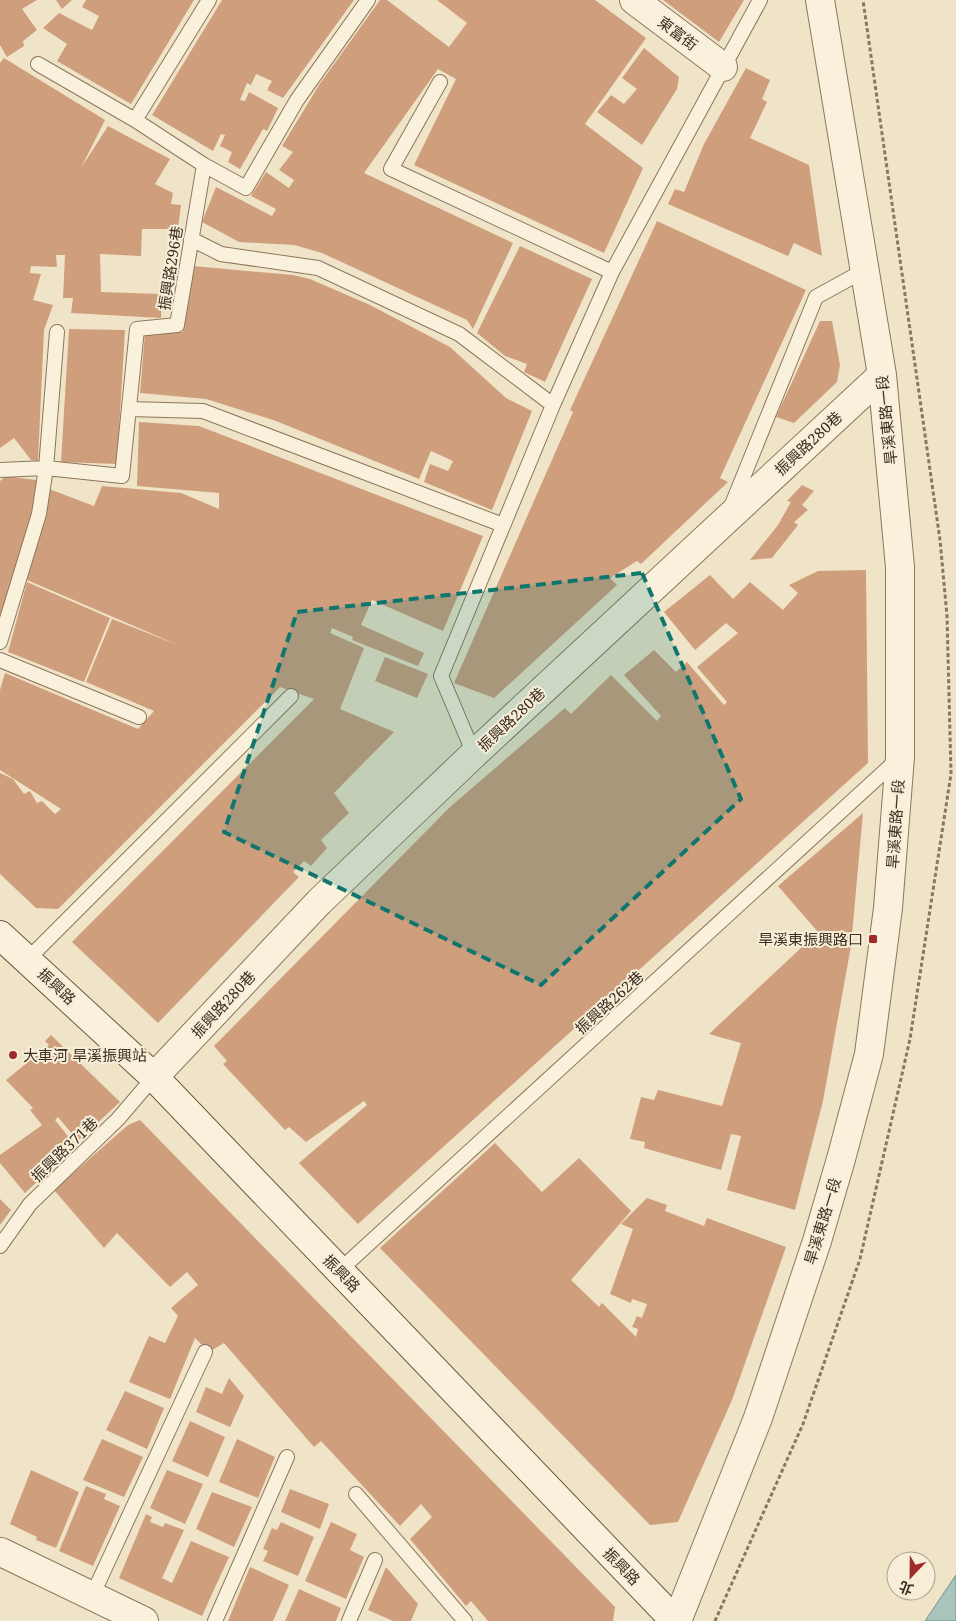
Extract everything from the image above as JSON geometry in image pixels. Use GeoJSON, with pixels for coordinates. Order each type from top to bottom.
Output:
{"type":"FeatureCollection","features":[{"type":"Feature","properties":{"kind":"street","name":"東富街"},"geometry":{"type":"LineString","coordinates":[[634,0],[723,67]]}},
{"type":"Feature","properties":{"kind":"street","name":"旱溪東路一段"},"geometry":{"type":"LineString","coordinates":[[676,1621],[758,1418],[817,1241],[869,1054],[888,908],[900,758],[900,567],[882,375],[820,0]]}},
{"type":"Feature","properties":{"kind":"street","name":"振興路280巷"},"geometry":{"type":"LineString","coordinates":[[154,1077],[319,902],[474,754],[882,375]]}},
{"type":"Feature","properties":{"kind":"street","name":"振興路"},"geometry":{"type":"LineString","coordinates":[[0,935],[154,1077],[676,1621]]}},
{"type":"Feature","properties":{"kind":"street"},"geometry":{"type":"LineString","coordinates":[[1,1552],[144,1621]]}},
{"type":"Feature","properties":{"kind":"lane"},"geometry":{"type":"LineString","coordinates":[[135,120],[209,0]]}},
{"type":"Feature","properties":{"kind":"lane"},"geometry":{"type":"LineString","coordinates":[[38,64],[135,120],[204,165],[246,188],[297,100],[368,0]]}},
{"type":"Feature","properties":{"kind":"lane"},"geometry":{"type":"LineString","coordinates":[[474,754],[441,676],[553,405],[612,272],[760,0]]}},
{"type":"Feature","properties":{"kind":"lane"},"geometry":{"type":"LineString","coordinates":[[440,82],[392,169],[612,272]]}},
{"type":"Feature","properties":{"kind":"lane","name":"振興路296巷"},"geometry":{"type":"LineString","coordinates":[[46,468],[122,476],[137,328],[177,325],[204,165]]}},
{"type":"Feature","properties":{"kind":"lane"},"geometry":{"type":"LineString","coordinates":[[190,239],[221,254],[318,268],[459,334],[553,405]]}},
{"type":"Feature","properties":{"kind":"lane"},"geometry":{"type":"LineString","coordinates":[[725,520],[816,297],[865,270]]}},
{"type":"Feature","properties":{"kind":"lane"},"geometry":{"type":"LineString","coordinates":[[0,642],[39,514],[46,468],[57,332]]}},
{"type":"Feature","properties":{"kind":"lane"},"geometry":{"type":"LineString","coordinates":[[129,409],[203,411],[503,525]]}},
{"type":"Feature","properties":{"kind":"lane"},"geometry":{"type":"LineString","coordinates":[[0,470],[46,468]]}},
{"type":"Feature","properties":{"kind":"lane"},"geometry":{"type":"LineString","coordinates":[[0,660],[139,717]]}},
{"type":"Feature","properties":{"kind":"lane"},"geometry":{"type":"LineString","coordinates":[[28,959],[291,696]]}},
{"type":"Feature","properties":{"kind":"lane","name":"振興路262巷"},"geometry":{"type":"LineString","coordinates":[[340,1270],[900,758]]}},
{"type":"Feature","properties":{"kind":"lane","name":"振興路371巷"},"geometry":{"type":"LineString","coordinates":[[0,1246],[30,1204],[118,1119],[154,1077]]}},
{"type":"Feature","properties":{"kind":"lane"},"geometry":{"type":"LineString","coordinates":[[92,1596],[205,1352]]}},
{"type":"Feature","properties":{"kind":"lane"},"geometry":{"type":"LineString","coordinates":[[214,1621],[287,1457]]}},
{"type":"Feature","properties":{"kind":"lane"},"geometry":{"type":"LineString","coordinates":[[356,1494],[465,1621]]}},
{"type":"Feature","properties":{"kind":"lane"},"geometry":{"type":"LineString","coordinates":[[349,1621],[375,1560]]}},
{"type":"Feature","properties":{"kind":"highlighted area"},"geometry":{"type":"Polygon","coordinates":[[[642,573],[741,799],[541,985],[224,832],[297,612],[642,573]]]}},
{"type":"Feature","properties":{"kind":"water"},"geometry":{"type":"Polygon","coordinates":[[[956,1575],[956,1621],[925,1621],[956,1575]]]}},
{"type":"Feature","properties":{"kind":"building"},"geometry":{"type":"Polygon","coordinates":[[[0,0],[37,0],[22,9],[37,30],[23,41],[24,46],[7,57],[0,45],[0,0]]]}},
{"type":"Feature","properties":{"kind":"building"},"geometry":{"type":"Polygon","coordinates":[[[56,0],[72,0],[62,9],[56,0]]]}},
{"type":"Feature","properties":{"kind":"building"},"geometry":{"type":"Polygon","coordinates":[[[86,0],[194,0],[131,104],[57,61],[67,44],[43,28],[59,13],[92,30],[99,16],[82,7],[86,0]]]}},
{"type":"Feature","properties":{"kind":"building"},"geometry":{"type":"Polygon","coordinates":[[[222,0],[354,0],[283,98],[267,90],[272,81],[256,74],[251,85],[247,83],[240,100],[245,101],[249,92],[278,108],[267,131],[263,129],[240,169],[228,162],[232,152],[220,146],[225,135],[221,134],[213,151],[152,115],[222,0]]]}},
{"type":"Feature","properties":{"kind":"building"},"geometry":{"type":"Polygon","coordinates":[[[380,0],[387,0],[449,47],[467,23],[437,0],[595,0],[646,38],[585,124],[643,168],[604,253],[414,165],[456,79],[438,69],[364,173],[513,243],[473,329],[467,320],[322,253],[294,245],[239,242],[202,222],[216,187],[272,216],[276,209],[251,196],[266,172],[289,188],[294,180],[279,170],[293,152],[282,146],[319,85],[380,0]]]}},
{"type":"Feature","properties":{"kind":"building"},"geometry":{"type":"Polygon","coordinates":[[[663,0],[744,0],[719,42],[663,0]]]}},
{"type":"Feature","properties":{"kind":"building"},"geometry":{"type":"Polygon","coordinates":[[[644,48],[679,77],[677,89],[642,145],[597,112],[611,95],[624,104],[637,89],[622,78],[644,48]]]}},
{"type":"Feature","properties":{"kind":"building"},"geometry":{"type":"Polygon","coordinates":[[[4,58],[105,120],[81,168],[108,126],[170,159],[155,184],[173,193],[171,204],[181,205],[178,229],[142,229],[141,256],[100,254],[101,292],[162,294],[161,318],[71,313],[73,298],[63,298],[65,255],[56,255],[57,267],[31,266],[30,273],[41,274],[33,300],[53,305],[44,330],[38,461],[31,460],[14,438],[0,448],[0,63],[4,58]]]}},
{"type":"Feature","properties":{"kind":"building"},"geometry":{"type":"Polygon","coordinates":[[[746,68],[770,80],[762,99],[767,102],[750,138],[809,165],[822,256],[794,243],[788,256],[668,204],[675,189],[684,192],[704,144],[746,68]]]}},
{"type":"Feature","properties":{"kind":"building"},"geometry":{"type":"Polygon","coordinates":[[[657,221],[806,290],[720,478],[728,482],[641,564],[637,561],[610,578],[617,585],[494,698],[454,683],[573,412],[570,410],[657,221]]]}},
{"type":"Feature","properties":{"kind":"building"},"geometry":{"type":"Polygon","coordinates":[[[520,246],[592,279],[545,382],[524,372],[527,364],[505,356],[477,333],[520,246]]]}},
{"type":"Feature","properties":{"kind":"building"},"geometry":{"type":"Polygon","coordinates":[[[193,266],[293,275],[310,279],[370,305],[450,347],[506,398],[532,411],[492,510],[424,482],[430,464],[448,471],[453,461],[431,451],[419,479],[276,421],[206,399],[140,393],[145,332],[183,332],[193,266]]]}},
{"type":"Feature","properties":{"kind":"building"},"geometry":{"type":"Polygon","coordinates":[[[820,321],[832,321],[840,365],[837,382],[794,423],[776,417],[820,321]]]}},
{"type":"Feature","properties":{"kind":"building"},"geometry":{"type":"Polygon","coordinates":[[[69,329],[125,330],[117,464],[61,462],[69,329]]]}},
{"type":"Feature","properties":{"kind":"building"},"geometry":{"type":"Polygon","coordinates":[[[139,422],[199,426],[483,536],[443,631],[372,600],[361,625],[424,653],[418,666],[352,640],[353,637],[332,628],[330,633],[364,648],[340,709],[394,732],[334,793],[349,813],[321,840],[327,848],[311,866],[304,861],[293,872],[299,877],[158,1023],[72,942],[314,699],[280,687],[58,909],[36,908],[0,874],[0,773],[13,779],[24,794],[30,791],[37,803],[42,801],[55,814],[61,809],[0,770],[0,690],[5,673],[138,729],[154,711],[86,682],[112,619],[178,645],[27,580],[49,489],[94,506],[102,486],[181,493],[219,509],[219,493],[137,486],[139,422]]]}},
{"type":"Feature","properties":{"kind":"building"},"geometry":{"type":"Polygon","coordinates":[[[6,476],[36,480],[41,483],[10,593],[0,616],[0,481],[6,476]]]}},
{"type":"Feature","properties":{"kind":"building"},"geometry":{"type":"Polygon","coordinates":[[[802,485],[814,491],[802,505],[808,510],[794,522],[798,525],[772,558],[750,560],[778,525],[791,502],[787,501],[802,485]]]}},
{"type":"Feature","properties":{"kind":"building"},"geometry":{"type":"Polygon","coordinates":[[[866,570],[868,763],[358,1224],[299,1163],[367,1105],[364,1101],[306,1142],[289,1127],[285,1130],[223,1064],[227,1061],[214,1046],[450,807],[565,708],[571,714],[611,675],[657,721],[661,716],[624,675],[654,650],[676,672],[687,662],[724,705],[727,702],[697,667],[738,633],[726,623],[695,650],[664,612],[710,575],[733,599],[750,582],[783,610],[798,593],[789,585],[818,571],[866,570]]]}},
{"type":"Feature","properties":{"kind":"building"},"geometry":{"type":"Polygon","coordinates":[[[27,582],[110,618],[84,682],[8,652],[27,582]]]}},
{"type":"Feature","properties":{"kind":"building"},"geometry":{"type":"Polygon","coordinates":[[[385,657],[428,674],[417,698],[375,681],[385,657]]]}},
{"type":"Feature","properties":{"kind":"building"},"geometry":{"type":"Polygon","coordinates":[[[863,813],[851,946],[823,1101],[795,1210],[727,1190],[741,1136],[731,1134],[721,1170],[644,1148],[645,1142],[630,1139],[641,1097],[654,1100],[658,1090],[722,1106],[741,1043],[709,1034],[818,932],[778,886],[863,813]]]}},
{"type":"Feature","properties":{"kind":"building"},"geometry":{"type":"Polygon","coordinates":[[[51,1035],[120,1102],[78,1141],[58,1117],[55,1120],[76,1146],[25,1193],[0,1163],[0,1155],[42,1125],[30,1110],[33,1108],[6,1080],[49,1045],[45,1041],[51,1035]]]}},
{"type":"Feature","properties":{"kind":"building"},"geometry":{"type":"Polygon","coordinates":[[[140,1120],[615,1607],[613,1621],[488,1621],[471,1601],[466,1606],[410,1539],[432,1517],[421,1504],[400,1526],[321,1441],[314,1447],[224,1343],[209,1352],[195,1338],[170,1399],[129,1382],[149,1336],[165,1343],[178,1316],[171,1308],[198,1285],[187,1272],[170,1287],[117,1233],[104,1248],[54,1190],[128,1125],[140,1120]]]}},
{"type":"Feature","properties":{"kind":"building"},"geometry":{"type":"Polygon","coordinates":[[[495,1143],[542,1192],[579,1158],[631,1211],[571,1280],[599,1307],[602,1303],[636,1337],[638,1329],[632,1327],[637,1316],[642,1318],[647,1304],[632,1299],[631,1303],[610,1294],[633,1229],[621,1224],[647,1198],[667,1205],[665,1211],[704,1226],[707,1218],[786,1247],[732,1400],[678,1522],[650,1525],[380,1248],[495,1143]]]}},
{"type":"Feature","properties":{"kind":"building"},"geometry":{"type":"Polygon","coordinates":[[[0,1199],[11,1210],[0,1225],[0,1199]]]}},
{"type":"Feature","properties":{"kind":"building"},"geometry":{"type":"Polygon","coordinates":[[[229,1378],[244,1396],[230,1427],[196,1412],[206,1387],[222,1394],[229,1378]]]}},
{"type":"Feature","properties":{"kind":"building"},"geometry":{"type":"Polygon","coordinates":[[[125,1391],[164,1408],[147,1449],[106,1430],[125,1391]]]}},
{"type":"Feature","properties":{"kind":"building"},"geometry":{"type":"Polygon","coordinates":[[[190,1421],[225,1437],[208,1477],[172,1461],[190,1421]]]}},
{"type":"Feature","properties":{"kind":"building"},"geometry":{"type":"Polygon","coordinates":[[[102,1439],[143,1457],[124,1497],[83,1480],[102,1439]]]}},
{"type":"Feature","properties":{"kind":"building"},"geometry":{"type":"Polygon","coordinates":[[[237,1439],[275,1457],[258,1498],[219,1482],[237,1439]]]}},
{"type":"Feature","properties":{"kind":"building"},"geometry":{"type":"Polygon","coordinates":[[[31,1470],[79,1492],[56,1548],[36,1540],[37,1537],[10,1524],[31,1470]]]}},
{"type":"Feature","properties":{"kind":"building"},"geometry":{"type":"Polygon","coordinates":[[[167,1470],[203,1484],[185,1524],[150,1508],[167,1470]]]}},
{"type":"Feature","properties":{"kind":"building"},"geometry":{"type":"Polygon","coordinates":[[[86,1486],[106,1494],[104,1499],[120,1506],[93,1566],[59,1551],[86,1486]]]}},
{"type":"Feature","properties":{"kind":"building"},"geometry":{"type":"Polygon","coordinates":[[[290,1489],[329,1504],[320,1529],[281,1512],[290,1489]]]}},
{"type":"Feature","properties":{"kind":"building"},"geometry":{"type":"Polygon","coordinates":[[[212,1492],[252,1507],[234,1547],[196,1529],[212,1492]]]}},
{"type":"Feature","properties":{"kind":"building"},"geometry":{"type":"Polygon","coordinates":[[[146,1514],[152,1517],[150,1522],[163,1527],[165,1523],[184,1530],[162,1578],[172,1583],[191,1541],[229,1557],[202,1616],[119,1578],[146,1514]]]}},
{"type":"Feature","properties":{"kind":"building"},"geometry":{"type":"Polygon","coordinates":[[[281,1522],[314,1537],[298,1576],[263,1561],[268,1551],[263,1549],[272,1528],[277,1530],[281,1522]]]}},
{"type":"Feature","properties":{"kind":"building"},"geometry":{"type":"Polygon","coordinates":[[[331,1522],[357,1534],[350,1550],[364,1557],[346,1599],[305,1581],[331,1522]]]}},
{"type":"Feature","properties":{"kind":"building"},"geometry":{"type":"Polygon","coordinates":[[[250,1567],[289,1585],[273,1621],[228,1621],[250,1567]]]}},
{"type":"Feature","properties":{"kind":"building"},"geometry":{"type":"Polygon","coordinates":[[[386,1567],[418,1604],[411,1621],[393,1621],[368,1610],[386,1567]]]}},
{"type":"Feature","properties":{"kind":"building"},"geometry":{"type":"Polygon","coordinates":[[[299,1589],[341,1608],[336,1621],[285,1621],[299,1589]]]}},
{"type":"Feature","properties":{"kind":"place","name":"旱溪東振興路口"},"geometry":{"type":"Point","coordinates":[873,939]}},
{"type":"Feature","properties":{"kind":"place","name":"大車河 旱溪振興站"},"geometry":{"type":"Point","coordinates":[13,1055]}}]}
